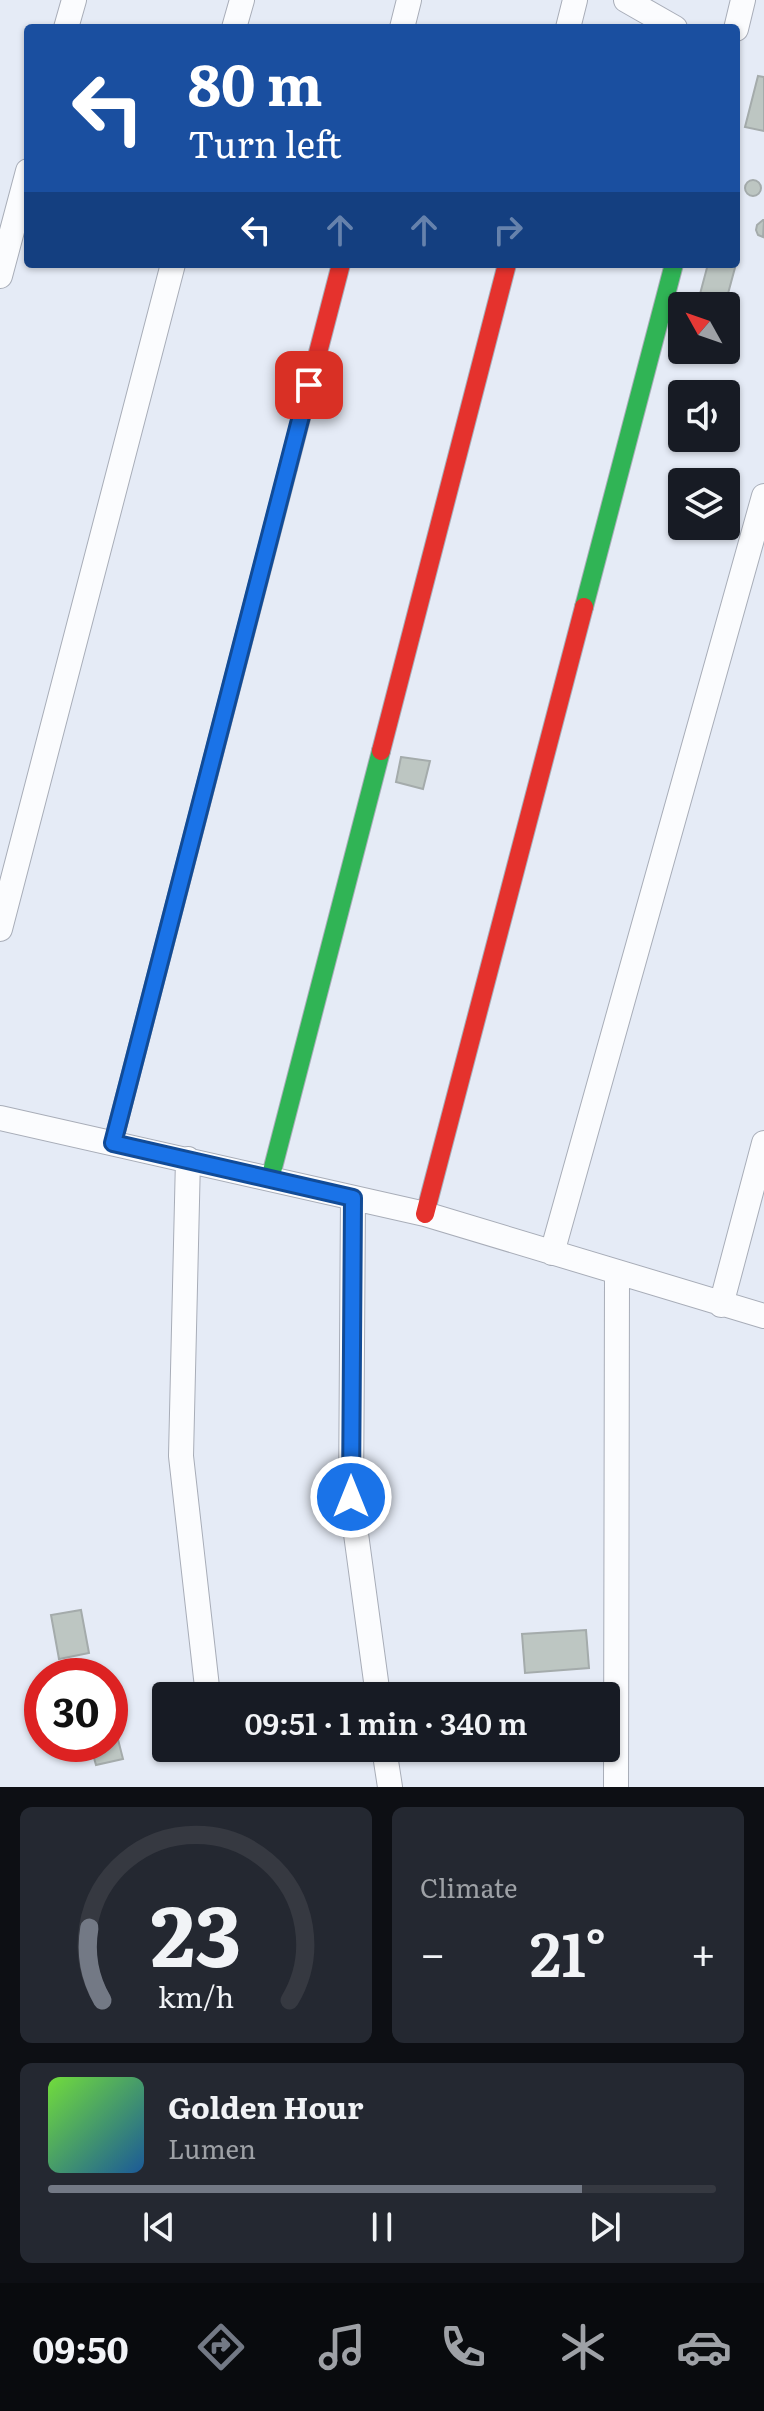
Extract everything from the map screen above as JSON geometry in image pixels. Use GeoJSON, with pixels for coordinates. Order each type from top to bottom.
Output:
{"type":"FeatureCollection","features":[{"type":"Feature","properties":{"kind":"street"},"geometry":{"type":"LineString","coordinates":[[67,24],[74,0]]}},
{"type":"Feature","properties":{"kind":"street"},"geometry":{"type":"LineString","coordinates":[[235,24],[242,0]]}},
{"type":"Feature","properties":{"kind":"street"},"geometry":{"type":"LineString","coordinates":[[403,24],[409,0]]}},
{"type":"Feature","properties":{"kind":"street"},"geometry":{"type":"LineString","coordinates":[[569,24],[575,0]]}},
{"type":"Feature","properties":{"kind":"street"},"geometry":{"type":"LineString","coordinates":[[626,0],[668,24]]}},
{"type":"Feature","properties":{"kind":"street"},"geometry":{"type":"LineString","coordinates":[[737,24],[743,0]]}},
{"type":"Feature","properties":{"kind":"street"},"geometry":{"type":"LineString","coordinates":[[0,276],[24,186]]}},
{"type":"Feature","properties":{"kind":"street"},"geometry":{"type":"LineString","coordinates":[[0,929],[172,268]]}},
{"type":"Feature","properties":{"kind":"street"},"geometry":{"type":"LineString","coordinates":[[113,1143],[340,268]]}},
{"type":"Feature","properties":{"kind":"street"},"geometry":{"type":"LineString","coordinates":[[270,1179],[506,268]]}},
{"type":"Feature","properties":{"kind":"street"},"geometry":{"type":"LineString","coordinates":[[425,1214],[673,268]]}},
{"type":"Feature","properties":{"kind":"street"},"geometry":{"type":"LineString","coordinates":[[552,1253],[764,496]]}},
{"type":"Feature","properties":{"kind":"street"},"geometry":{"type":"LineString","coordinates":[[0,1118],[425,1214],[764,1316]]}},
{"type":"Feature","properties":{"kind":"street"},"geometry":{"type":"LineString","coordinates":[[721,1305],[764,1143]]}},
{"type":"Feature","properties":{"kind":"street"},"geometry":{"type":"LineString","coordinates":[[188,1159],[181,1456],[206,1682]]}},
{"type":"Feature","properties":{"kind":"street"},"geometry":{"type":"LineString","coordinates":[[353,1198],[351,1497],[376,1682]]}},
{"type":"Feature","properties":{"kind":"street"},"geometry":{"type":"LineString","coordinates":[[616,1787],[617,1273]]}},
{"type":"Feature","properties":{"kind":"street"},"geometry":{"type":"LineString","coordinates":[[386,1762],[390,1787]]}},
{"type":"Feature","properties":{"kind":"building"},"geometry":{"type":"Polygon","coordinates":[[[758,76],[764,77],[764,131],[745,127],[758,76]]]}},
{"type":"Feature","properties":{"kind":"building"},"geometry":{"type":"Polygon","coordinates":[[[750,180],[756,180],[761,188],[759,194],[750,196],[745,191],[745,185],[750,180]]]}},
{"type":"Feature","properties":{"kind":"building"},"geometry":{"type":"Polygon","coordinates":[[[764,220],[763,237],[756,230],[764,220]]]}},
{"type":"Feature","properties":{"kind":"building"},"geometry":{"type":"Polygon","coordinates":[[[707,268],[735,268],[728,292],[701,292],[707,268]]]}},
{"type":"Feature","properties":{"kind":"building"},"geometry":{"type":"Polygon","coordinates":[[[401,757],[430,761],[423,789],[396,782],[401,757]]]}},
{"type":"Feature","properties":{"kind":"building"},"geometry":{"type":"Polygon","coordinates":[[[81,1610],[89,1653],[59,1658],[51,1615],[81,1610]]]}},
{"type":"Feature","properties":{"kind":"building"},"geometry":{"type":"Polygon","coordinates":[[[586,1630],[589,1668],[525,1673],[522,1634],[586,1630]]]}},
{"type":"Feature","properties":{"kind":"traffic: fast"},"geometry":{"type":"LineString","coordinates":[[584,607],[673,268]]}},
{"type":"Feature","properties":{"kind":"traffic: fast"},"geometry":{"type":"LineString","coordinates":[[113,1143],[288,468]]}},
{"type":"Feature","properties":{"kind":"traffic: fast"},"geometry":{"type":"LineString","coordinates":[[270,1179],[381,751]]}},
{"type":"Feature","properties":{"kind":"traffic: jam"},"geometry":{"type":"LineString","coordinates":[[288,468],[340,268]]}},
{"type":"Feature","properties":{"kind":"traffic: jam"},"geometry":{"type":"LineString","coordinates":[[381,751],[506,268]]}},
{"type":"Feature","properties":{"kind":"traffic: jam"},"geometry":{"type":"LineString","coordinates":[[425,1214],[584,607]]}},
{"type":"Feature","properties":{"kind":"route"},"geometry":{"type":"LineString","coordinates":[[309,385],[113,1143],[353,1198],[351,1497]]}}]}
